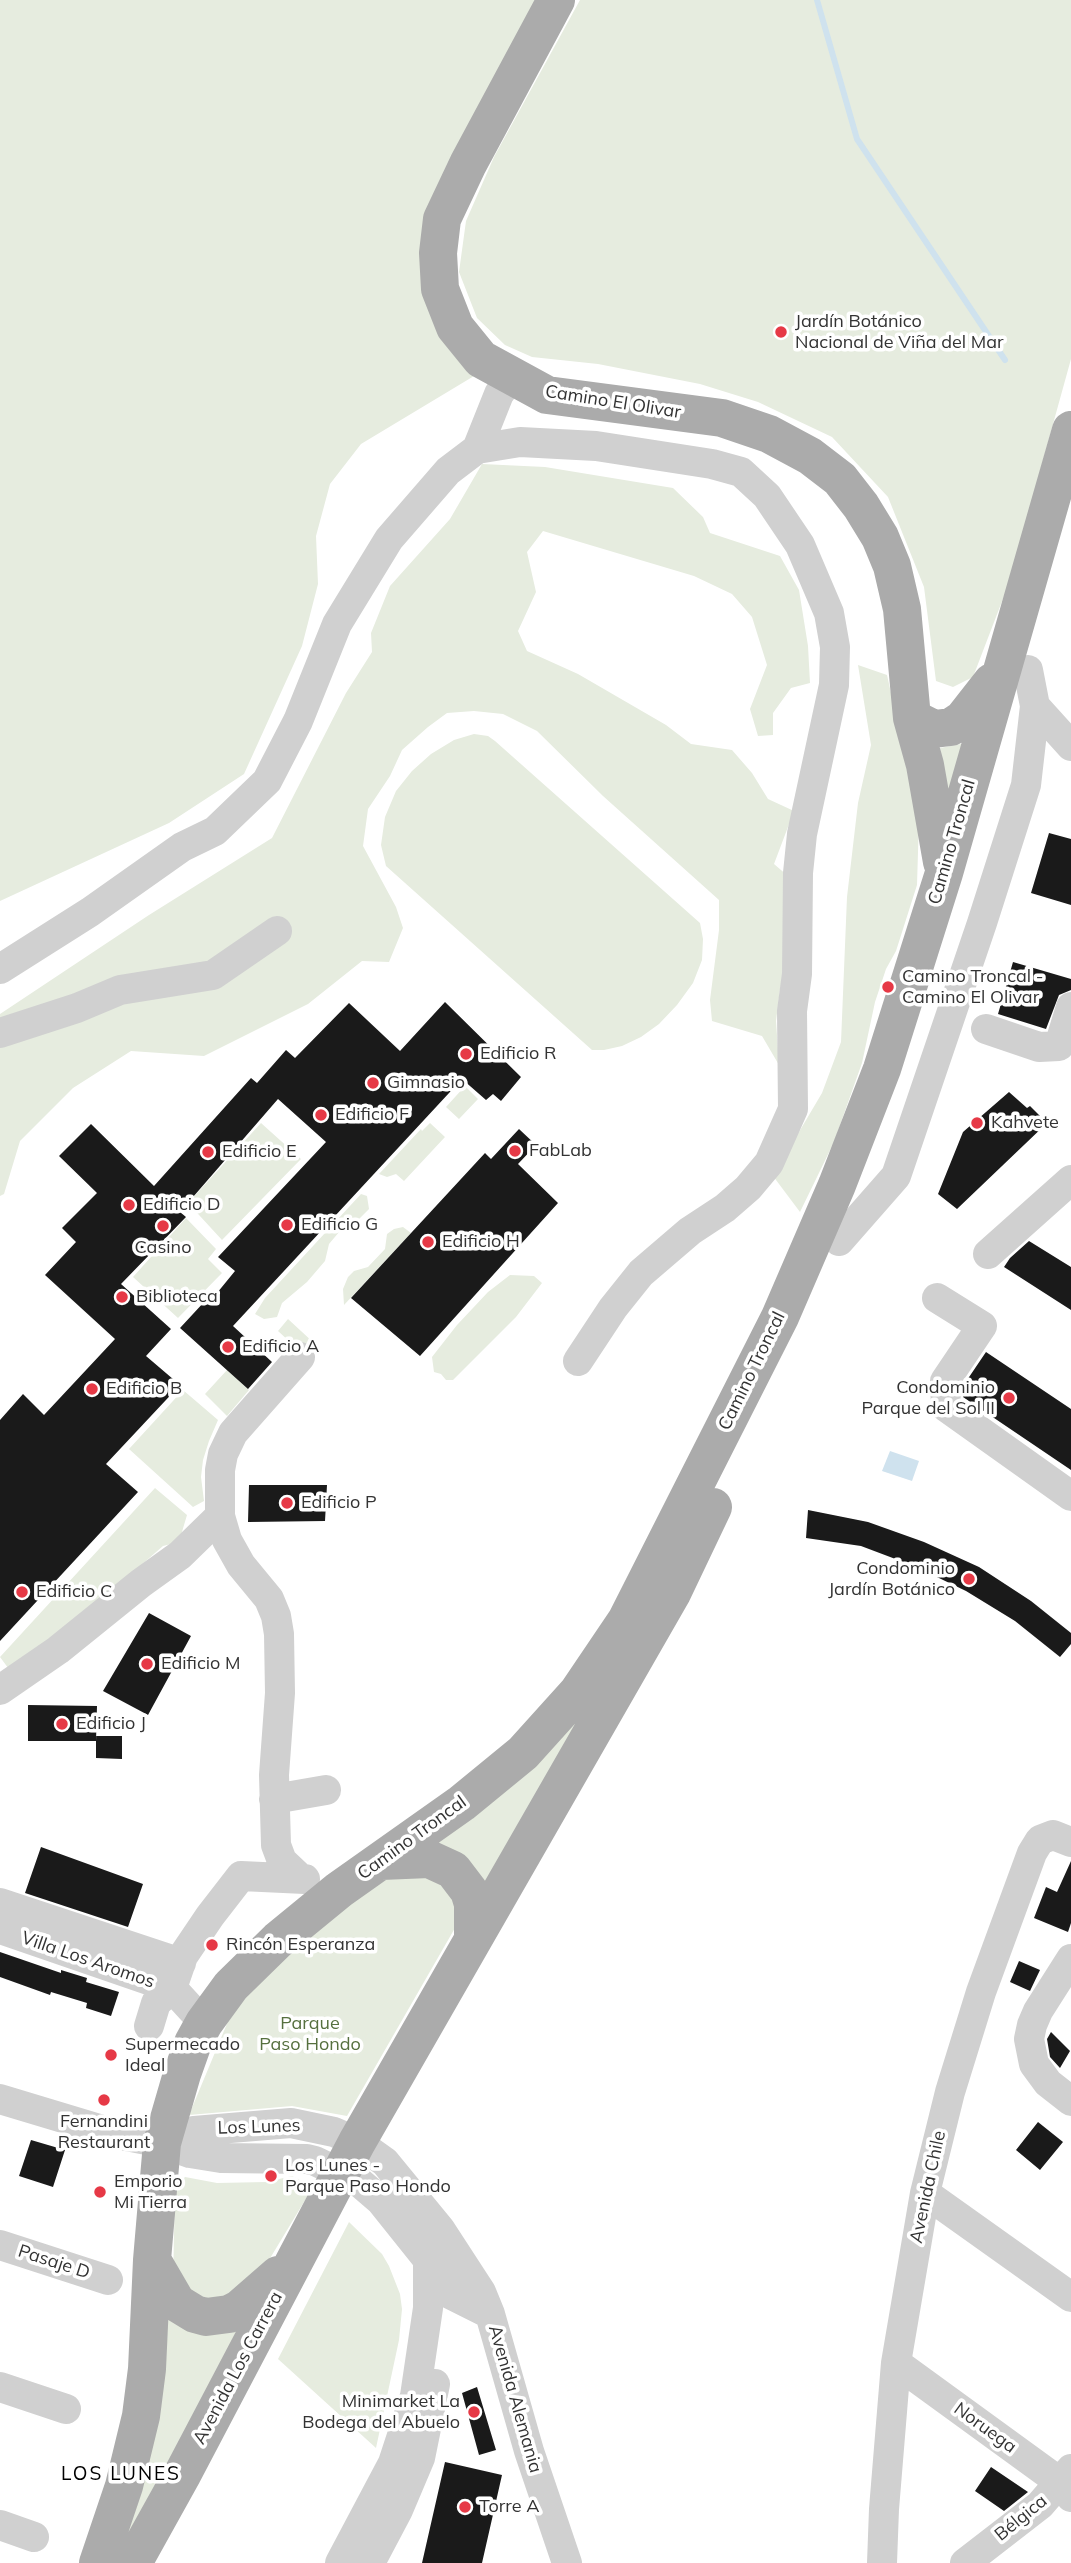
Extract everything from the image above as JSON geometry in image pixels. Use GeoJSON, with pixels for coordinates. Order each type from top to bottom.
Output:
{"type":"FeatureCollection","features":[{"type":"Feature","properties":{"kind":"main road","name":"Camino El Olivar"},"geometry":{"type":"LineString","coordinates":[[556,0],[468,164],[442,219],[438,253],[440,289],[455,327],[481,359],[547,395],[722,418],[769,434],[810,456],[840,479],[874,527],[892,566],[902,608],[912,718],[925,765],[943,873]]}},
{"type":"Feature","properties":{"kind":"main road","name":"Camino Troncal"},"geometry":{"type":"LineString","coordinates":[[162,2143],[181,2074],[193,2043],[231,1986],[265,1952],[339,1890],[462,1803],[523,1753],[578,1692],[626,1621],[780,1317],[837,1185],[882,1069],[943,873],[1021,682],[1071,430]]}},
{"type":"Feature","properties":{"kind":"main road","name":"Camino Troncal"},"geometry":{"type":"LineString","coordinates":[[348,2158],[672,1593],[839,1241],[883,1138],[972,859],[1021,682],[1071,517]]}},
{"type":"Feature","properties":{"kind":"main road"},"geometry":{"type":"LineString","coordinates":[[912,718],[934,729],[951,727],[1021,682]]}},
{"type":"Feature","properties":{"kind":"main road"},"geometry":{"type":"LineString","coordinates":[[381,1861],[429,1859],[453,1870],[469,1891],[473,1904],[473,1940]]}},
{"type":"Feature","properties":{"kind":"main road"},"geometry":{"type":"LineString","coordinates":[[98,2563],[124,2486],[141,2416],[147,2369],[152,2260],[162,2143]]}},
{"type":"Feature","properties":{"kind":"main road","name":"Avenida Los Carrera"},"geometry":{"type":"LineString","coordinates":[[133,2563],[348,2158]]}},
{"type":"Feature","properties":{"kind":"main road"},"geometry":{"type":"LineString","coordinates":[[152,2260],[177,2303],[206,2317],[229,2314],[239,2309],[295,2260]]}},
{"type":"Feature","properties":{"kind":"street"},"geometry":{"type":"LineString","coordinates":[[477,449],[499,394],[511,377]]}},
{"type":"Feature","properties":{"kind":"street"},"geometry":{"type":"LineString","coordinates":[[0,970],[182,847],[215,831],[267,781],[298,721],[337,624],[389,539],[448,471],[477,449],[520,442],[596,446],[712,464],[741,472],[767,496],[800,545],[829,613],[835,647],[834,685],[802,834],[798,873],[797,974],[792,1012],[793,1109],[769,1163],[748,1188],[725,1208],[690,1231],[641,1273],[613,1308],[578,1361]]}},
{"type":"Feature","properties":{"kind":"street"},"geometry":{"type":"LineString","coordinates":[[1021,682],[1068,735]]}},
{"type":"Feature","properties":{"kind":"street","name":"Camino Troncal"},"geometry":{"type":"LineString","coordinates":[[839,1241],[896,1176],[982,923],[1026,785],[1021,682]]}},
{"type":"Feature","properties":{"kind":"street","name":"Camino Troncal"},"geometry":{"type":"LineString","coordinates":[[1026,785],[1055,754],[1068,735]]}},
{"type":"Feature","properties":{"kind":"street"},"geometry":{"type":"LineString","coordinates":[[0,1033],[120,990],[214,975],[277,931]]}},
{"type":"Feature","properties":{"kind":"street"},"geometry":{"type":"LineString","coordinates":[[986,1029],[1038,1048],[1059,1046],[1071,1007]]}},
{"type":"Feature","properties":{"kind":"street"},"geometry":{"type":"LineString","coordinates":[[988,1254],[1071,1180]]}},
{"type":"Feature","properties":{"kind":"street"},"geometry":{"type":"LineString","coordinates":[[937,1298],[982,1326],[945,1381],[946,1407],[1071,1496]]}},
{"type":"Feature","properties":{"kind":"street"},"geometry":{"type":"LineString","coordinates":[[300,1357],[233,1433],[223,1454],[220,1470],[220,1517],[227,1541],[241,1565],[269,1599],[276,1616],[280,1693],[274,1775],[276,1845],[282,1861],[300,1878]]}},
{"type":"Feature","properties":{"kind":"street"},"geometry":{"type":"LineString","coordinates":[[0,1690],[58,1650],[141,1583],[180,1556],[220,1517]]}},
{"type":"Feature","properties":{"kind":"street"},"geometry":{"type":"LineString","coordinates":[[274,1799],[327,1790]]}},
{"type":"Feature","properties":{"kind":"street","name":"Avenida Chile"},"geometry":{"type":"LineString","coordinates":[[882,2563],[896,2363],[925,2193],[950,2092],[981,1992],[1032,1853],[1040,1840],[1062,1838]]}},
{"type":"Feature","properties":{"kind":"street"},"geometry":{"type":"LineString","coordinates":[[177,1975],[209,1916],[241,1875],[262,1853],[276,1845]]}},
{"type":"Feature","properties":{"kind":"street"},"geometry":{"type":"LineString","coordinates":[[241,1875],[300,1878],[339,1890]]}},
{"type":"Feature","properties":{"kind":"street"},"geometry":{"type":"LineString","coordinates":[[0,1903],[177,1975],[204,2023]]}},
{"type":"Feature","properties":{"kind":"street","name":"Villa Los Aromos"},"geometry":{"type":"LineString","coordinates":[[0,1929],[177,1975],[156,2003],[149,2026]]}},
{"type":"Feature","properties":{"kind":"street"},"geometry":{"type":"LineString","coordinates":[[1071,1959],[1054,1983],[1032,2025],[1030,2051],[1040,2074],[1071,2101]]}},
{"type":"Feature","properties":{"kind":"street","name":"Los Lunes"},"geometry":{"type":"LineString","coordinates":[[0,2099],[190,2153],[221,2158],[348,2158]]}},
{"type":"Feature","properties":{"kind":"street"},"geometry":{"type":"LineString","coordinates":[[348,2158],[359,2182],[380,2200],[428,2260],[450,2294]]}},
{"type":"Feature","properties":{"kind":"street","name":"Avenida Alemania"},"geometry":{"type":"LineString","coordinates":[[348,2158],[385,2162],[440,2229],[481,2292],[490,2314],[529,2451],[567,2563]]}},
{"type":"Feature","properties":{"kind":"street"},"geometry":{"type":"LineString","coordinates":[[925,2193],[1071,2297]]}},
{"type":"Feature","properties":{"kind":"street"},"geometry":{"type":"LineString","coordinates":[[340,2563],[393,2463],[415,2396],[428,2308],[428,2260],[440,2229]]}},
{"type":"Feature","properties":{"kind":"street","name":"Pasaje D"},"geometry":{"type":"LineString","coordinates":[[0,2245],[108,2280]]}},
{"type":"Feature","properties":{"kind":"street"},"geometry":{"type":"LineString","coordinates":[[370,2563],[398,2510],[420,2458],[450,2294],[466,2268]]}},
{"type":"Feature","properties":{"kind":"street","name":"Avenida Alemania"},"geometry":{"type":"LineString","coordinates":[[450,2294],[490,2314]]}},
{"type":"Feature","properties":{"kind":"street","name":"Noruega"},"geometry":{"type":"LineString","coordinates":[[896,2363],[1068,2483]]}},
{"type":"Feature","properties":{"kind":"street"},"geometry":{"type":"LineString","coordinates":[[0,2387],[66,2409]]}},
{"type":"Feature","properties":{"kind":"street","name":"Bélgica"},"geometry":{"type":"LineString","coordinates":[[965,2563],[1068,2483]]}},
{"type":"Feature","properties":{"kind":"street"},"geometry":{"type":"LineString","coordinates":[[0,2525],[34,2536]]}},
{"type":"Feature","properties":{"kind":"green space"},"geometry":{"type":"Polygon","coordinates":[[[0,0],[536,0],[445,169],[424,242],[479,373],[361,444],[330,484],[316,536],[318,584],[302,646],[244,774],[169,823],[0,901],[0,0]]]}},
{"type":"Feature","properties":{"kind":"green space","name":"Jardín Botánico Nacional de Viña del Mar"},"geometry":{"type":"Polygon","coordinates":[[[580,0],[1071,0],[1071,359],[1009,583],[973,677],[953,687],[936,681],[924,587],[888,497],[832,437],[758,402],[700,384],[598,364],[532,357],[505,345],[477,318],[459,272],[466,221],[494,157],[580,0]]]}},
{"type":"Feature","properties":{"kind":"green space"},"geometry":{"type":"Polygon","coordinates":[[[482,464],[545,467],[673,488],[703,517],[710,533],[780,556],[799,590],[808,646],[810,683],[791,688],[773,713],[773,735],[758,736],[750,709],[767,665],[752,617],[732,594],[694,576],[543,531],[527,552],[536,592],[518,631],[527,651],[578,674],[666,725],[691,744],[732,750],[752,773],[768,799],[794,811],[774,864],[788,876],[785,970],[776,1021],[779,1065],[762,1036],[712,1021],[710,1000],[719,930],[719,900],[603,796],[537,731],[503,714],[474,711],[447,713],[402,750],[390,776],[368,809],[363,846],[396,907],[403,928],[389,962],[362,961],[308,1004],[204,1056],[131,1051],[73,1088],[20,1141],[4,1194],[0,1196],[0,1014],[149,915],[272,838],[346,693],[372,652],[371,633],[390,586],[450,519],[482,464]]]}},
{"type":"Feature","properties":{"kind":"green space"},"geometry":{"type":"Polygon","coordinates":[[[858,665],[887,675],[919,819],[917,885],[896,951],[886,969],[875,1002],[862,1063],[834,1142],[800,1212],[773,1176],[822,1093],[841,1042],[847,897],[858,803],[871,745],[858,665]]]}},
{"type":"Feature","properties":{"kind":"green space"},"geometry":{"type":"Polygon","coordinates":[[[474,734],[488,736],[495,741],[700,923],[703,939],[702,960],[693,983],[659,1024],[641,1037],[622,1046],[592,1050],[386,866],[381,845],[385,817],[396,791],[412,771],[431,754],[454,740],[474,734]]]}},
{"type":"Feature","properties":{"kind":"green space"},"geometry":{"type":"Polygon","coordinates":[[[966,743],[949,802],[940,748],[966,743]]]}},
{"type":"Feature","properties":{"kind":"green space"},"geometry":{"type":"Polygon","coordinates":[[[465,1086],[478,1099],[459,1119],[446,1107],[465,1086]]]}},
{"type":"Feature","properties":{"kind":"green space"},"geometry":{"type":"Polygon","coordinates":[[[261,1123],[301,1159],[222,1240],[188,1203],[261,1123]]]}},
{"type":"Feature","properties":{"kind":"green space"},"geometry":{"type":"Polygon","coordinates":[[[430,1123],[445,1137],[404,1181],[396,1174],[387,1177],[379,1174],[421,1129],[422,1131],[430,1123]]]}},
{"type":"Feature","properties":{"kind":"green space"},"geometry":{"type":"Polygon","coordinates":[[[361,1194],[367,1196],[369,1209],[358,1220],[345,1225],[329,1244],[325,1261],[307,1282],[282,1303],[277,1317],[264,1319],[255,1314],[265,1298],[361,1194]]]}},
{"type":"Feature","properties":{"kind":"green space"},"geometry":{"type":"Polygon","coordinates":[[[186,1218],[216,1249],[208,1259],[222,1273],[178,1318],[133,1277],[186,1218]]]}},
{"type":"Feature","properties":{"kind":"green space"},"geometry":{"type":"Polygon","coordinates":[[[403,1227],[411,1233],[344,1305],[343,1289],[348,1277],[354,1271],[368,1267],[385,1249],[387,1234],[403,1227]]]}},
{"type":"Feature","properties":{"kind":"green space"},"geometry":{"type":"Polygon","coordinates":[[[510,1275],[534,1276],[542,1283],[516,1317],[453,1380],[446,1380],[441,1374],[434,1372],[432,1357],[457,1325],[488,1292],[510,1275]]]}},
{"type":"Feature","properties":{"kind":"green space"},"geometry":{"type":"Polygon","coordinates":[[[288,1319],[314,1343],[303,1354],[278,1331],[288,1319]]]}},
{"type":"Feature","properties":{"kind":"green space"},"geometry":{"type":"Polygon","coordinates":[[[227,1370],[249,1390],[227,1416],[205,1394],[227,1370]]]}},
{"type":"Feature","properties":{"kind":"green space"},"geometry":{"type":"Polygon","coordinates":[[[183,1390],[218,1420],[203,1460],[201,1477],[204,1501],[193,1507],[129,1449],[183,1390]]]}},
{"type":"Feature","properties":{"kind":"green space"},"geometry":{"type":"Polygon","coordinates":[[[155,1488],[187,1515],[179,1542],[163,1546],[14,1676],[0,1657],[155,1488]]]}},
{"type":"Feature","properties":{"kind":"green space"},"geometry":{"type":"Polygon","coordinates":[[[593,1701],[484,1889],[419,1845],[593,1701]]]}},
{"type":"Feature","properties":{"kind":"green space","name":"Parque Paso Hondo"},"geometry":{"type":"Polygon","coordinates":[[[408,1871],[453,1887],[459,1921],[347,2116],[292,2106],[189,2115],[231,2014],[292,1947],[390,1875],[408,1871]]]}},
{"type":"Feature","properties":{"kind":"green space"},"geometry":{"type":"Polygon","coordinates":[[[292,2176],[313,2187],[266,2265],[236,2300],[209,2306],[173,2284],[175,2187],[185,2177],[217,2183],[266,2182],[292,2176]]]}},
{"type":"Feature","properties":{"kind":"green space"},"geometry":{"type":"Polygon","coordinates":[[[349,2222],[382,2254],[400,2294],[402,2309],[399,2340],[376,2448],[278,2359],[349,2222]]]}},
{"type":"Feature","properties":{"kind":"green space"},"geometry":{"type":"Polygon","coordinates":[[[164,2300],[248,2322],[119,2563],[164,2300]]]}},
{"type":"Feature","properties":{"kind":"water"},"geometry":{"type":"Polygon","coordinates":[[[890,1451],[919,1461],[912,1481],[882,1471],[890,1451]]]}},
{"type":"Feature","properties":{"kind":"building"},"geometry":{"type":"Polygon","coordinates":[[[1049,833],[1071,839],[1071,905],[1031,893],[1049,833]]]}},
{"type":"Feature","properties":{"kind":"building"},"geometry":{"type":"Polygon","coordinates":[[[1013,962],[1071,979],[1071,990],[1059,995],[1046,1029],[998,1014],[1013,962]]]}},
{"type":"Feature","properties":{"kind":"building"},"geometry":{"type":"Polygon","coordinates":[[[445,1002],[521,1077],[501,1101],[493,1094],[486,1100],[462,1079],[233,1326],[272,1362],[248,1389],[180,1328],[205,1301],[208,1304],[235,1271],[218,1257],[326,1142],[278,1099],[180,1212],[186,1217],[121,1284],[171,1329],[146,1356],[180,1385],[106,1464],[138,1492],[0,1641],[0,1420],[23,1394],[44,1415],[115,1339],[45,1275],[76,1242],[62,1228],[97,1193],[59,1156],[91,1124],[154,1186],[251,1078],[257,1083],[286,1050],[295,1058],[349,1003],[400,1051],[445,1002]]]}},
{"type":"Feature","properties":{"kind":"building"},"geometry":{"type":"Polygon","coordinates":[[[1009,1092],[1027,1108],[1030,1106],[1047,1123],[957,1209],[938,1194],[963,1132],[1009,1092]]]}},
{"type":"Feature","properties":{"kind":"building"},"geometry":{"type":"Polygon","coordinates":[[[519,1129],[536,1145],[518,1164],[558,1203],[420,1356],[351,1298],[485,1153],[491,1159],[519,1129]]]}},
{"type":"Feature","properties":{"kind":"building"},"geometry":{"type":"Polygon","coordinates":[[[1029,1241],[1071,1267],[1071,1310],[1004,1267],[1029,1241]]]}},
{"type":"Feature","properties":{"kind":"building","name":"Condominio Parque del Sol II"},"geometry":{"type":"Polygon","coordinates":[[[986,1352],[1071,1409],[1071,1470],[963,1397],[963,1386],[986,1352]]]}},
{"type":"Feature","properties":{"kind":"building","name":"Edificio P"},"geometry":{"type":"Polygon","coordinates":[[[249,1485],[327,1485],[325,1521],[248,1522],[249,1485]]]}},
{"type":"Feature","properties":{"kind":"building","name":"Condominio Jardín Botánico"},"geometry":{"type":"Polygon","coordinates":[[[808,1510],[868,1522],[924,1542],[979,1567],[1031,1601],[1071,1633],[1071,1644],[1060,1657],[1015,1621],[966,1591],[914,1566],[861,1546],[806,1538],[808,1510]]]}},
{"type":"Feature","properties":{"kind":"building","name":"Edificio M"},"geometry":{"type":"Polygon","coordinates":[[[149,1613],[191,1636],[148,1715],[103,1691],[149,1613]]]}},
{"type":"Feature","properties":{"kind":"building","name":"Edificio J"},"geometry":{"type":"Polygon","coordinates":[[[28,1705],[97,1706],[96,1741],[28,1741],[28,1705]]]}},
{"type":"Feature","properties":{"kind":"building"},"geometry":{"type":"Polygon","coordinates":[[[96,1736],[122,1736],[122,1759],[96,1758],[96,1736]]]}},
{"type":"Feature","properties":{"kind":"building"},"geometry":{"type":"Polygon","coordinates":[[[41,1847],[143,1884],[128,1927],[25,1893],[41,1847]]]}},
{"type":"Feature","properties":{"kind":"building"},"geometry":{"type":"Polygon","coordinates":[[[1071,1861],[1071,1923],[1068,1932],[1034,1918],[1046,1887],[1057,1892],[1071,1861]]]}},
{"type":"Feature","properties":{"kind":"building"},"geometry":{"type":"Polygon","coordinates":[[[0,1952],[61,1973],[61,1970],[87,1978],[86,1982],[119,1992],[111,2016],[86,2008],[87,2003],[51,1992],[50,1995],[0,1977],[0,1952]]]}},
{"type":"Feature","properties":{"kind":"building"},"geometry":{"type":"Polygon","coordinates":[[[1019,1961],[1040,1970],[1030,1991],[1010,1982],[1019,1961]]]}},
{"type":"Feature","properties":{"kind":"building"},"geometry":{"type":"Polygon","coordinates":[[[1051,2032],[1070,2051],[1060,2068],[1050,2057],[1047,2039],[1051,2032]]]}},
{"type":"Feature","properties":{"kind":"building"},"geometry":{"type":"Polygon","coordinates":[[[1038,2122],[1063,2142],[1040,2170],[1016,2150],[1038,2122]]]}},
{"type":"Feature","properties":{"kind":"building"},"geometry":{"type":"Polygon","coordinates":[[[31,2140],[65,2150],[53,2187],[19,2176],[31,2140]]]}},
{"type":"Feature","properties":{"kind":"building"},"geometry":{"type":"Polygon","coordinates":[[[477,2387],[496,2450],[479,2455],[462,2393],[477,2387]]]}},
{"type":"Feature","properties":{"kind":"building","name":"Torre A"},"geometry":{"type":"Polygon","coordinates":[[[445,2462],[502,2475],[482,2563],[422,2563],[445,2462]]]}},
{"type":"Feature","properties":{"kind":"building"},"geometry":{"type":"Polygon","coordinates":[[[991,2467],[1028,2492],[1004,2511],[975,2491],[991,2467]]]}},
{"type":"Feature","properties":{"kind":"waterway"},"geometry":{"type":"LineString","coordinates":[[817,0],[857,139],[1005,360]]}},
{"type":"Feature","properties":{"kind":"place","name":"Jardín Botánico Nacional de Viña del Mar"},"geometry":{"type":"Point","coordinates":[781,332]}},
{"type":"Feature","properties":{"kind":"place","name":"Camino Troncal - Camino El Olivar"},"geometry":{"type":"Point","coordinates":[888,987]}},
{"type":"Feature","properties":{"kind":"place","name":"Edificio R"},"geometry":{"type":"Point","coordinates":[466,1054]}},
{"type":"Feature","properties":{"kind":"place","name":"Gimnasio"},"geometry":{"type":"Point","coordinates":[373,1083]}},
{"type":"Feature","properties":{"kind":"place","name":"Edificio F"},"geometry":{"type":"Point","coordinates":[321,1115]}},
{"type":"Feature","properties":{"kind":"place","name":"Kahvete"},"geometry":{"type":"Point","coordinates":[977,1123]}},
{"type":"Feature","properties":{"kind":"place","name":"FabLab"},"geometry":{"type":"Point","coordinates":[515,1151]}},
{"type":"Feature","properties":{"kind":"place","name":"Edificio E"},"geometry":{"type":"Point","coordinates":[208,1152]}},
{"type":"Feature","properties":{"kind":"place","name":"Edificio D"},"geometry":{"type":"Point","coordinates":[129,1205]}},
{"type":"Feature","properties":{"kind":"place","name":"Edificio G"},"geometry":{"type":"Point","coordinates":[287,1225]}},
{"type":"Feature","properties":{"kind":"place","name":"Casino"},"geometry":{"type":"Point","coordinates":[163,1226]}},
{"type":"Feature","properties":{"kind":"place","name":"Edificio H"},"geometry":{"type":"Point","coordinates":[428,1242]}},
{"type":"Feature","properties":{"kind":"place","name":"Biblioteca"},"geometry":{"type":"Point","coordinates":[122,1297]}},
{"type":"Feature","properties":{"kind":"place","name":"Edificio A"},"geometry":{"type":"Point","coordinates":[228,1347]}},
{"type":"Feature","properties":{"kind":"place","name":"Edificio B"},"geometry":{"type":"Point","coordinates":[92,1389]}},
{"type":"Feature","properties":{"kind":"place","name":"Condominio Parque del Sol II"},"geometry":{"type":"Point","coordinates":[1009,1398]}},
{"type":"Feature","properties":{"kind":"place","name":"Edificio P"},"geometry":{"type":"Point","coordinates":[287,1503]}},
{"type":"Feature","properties":{"kind":"place","name":"Condominio Jardín Botánico"},"geometry":{"type":"Point","coordinates":[969,1579]}},
{"type":"Feature","properties":{"kind":"place","name":"Edificio C"},"geometry":{"type":"Point","coordinates":[22,1592]}},
{"type":"Feature","properties":{"kind":"place","name":"Edificio M"},"geometry":{"type":"Point","coordinates":[147,1664]}},
{"type":"Feature","properties":{"kind":"place","name":"Edificio J"},"geometry":{"type":"Point","coordinates":[62,1724]}},
{"type":"Feature","properties":{"kind":"place","name":"Rincón Esperanza"},"geometry":{"type":"Point","coordinates":[212,1945]}},
{"type":"Feature","properties":{"kind":"place","name":"Supermecado Ideal"},"geometry":{"type":"Point","coordinates":[111,2055]}},
{"type":"Feature","properties":{"kind":"place","name":"Fernandini Restaurant"},"geometry":{"type":"Point","coordinates":[104,2100]}},
{"type":"Feature","properties":{"kind":"place","name":"Los Lunes - Parque Paso Hondo"},"geometry":{"type":"Point","coordinates":[271,2176]}},
{"type":"Feature","properties":{"kind":"place","name":"Emporio Mi Tierra"},"geometry":{"type":"Point","coordinates":[100,2192]}},
{"type":"Feature","properties":{"kind":"place","name":"Minimarket La Bodega del Abuelo"},"geometry":{"type":"Point","coordinates":[474,2412]}},
{"type":"Feature","properties":{"kind":"place","name":"Torre A"},"geometry":{"type":"Point","coordinates":[465,2507]}},
{"type":"Feature","properties":{"kind":"district","name":"LOS LUNES"},"geometry":{"type":"Point","coordinates":[121,2474]}}]}
